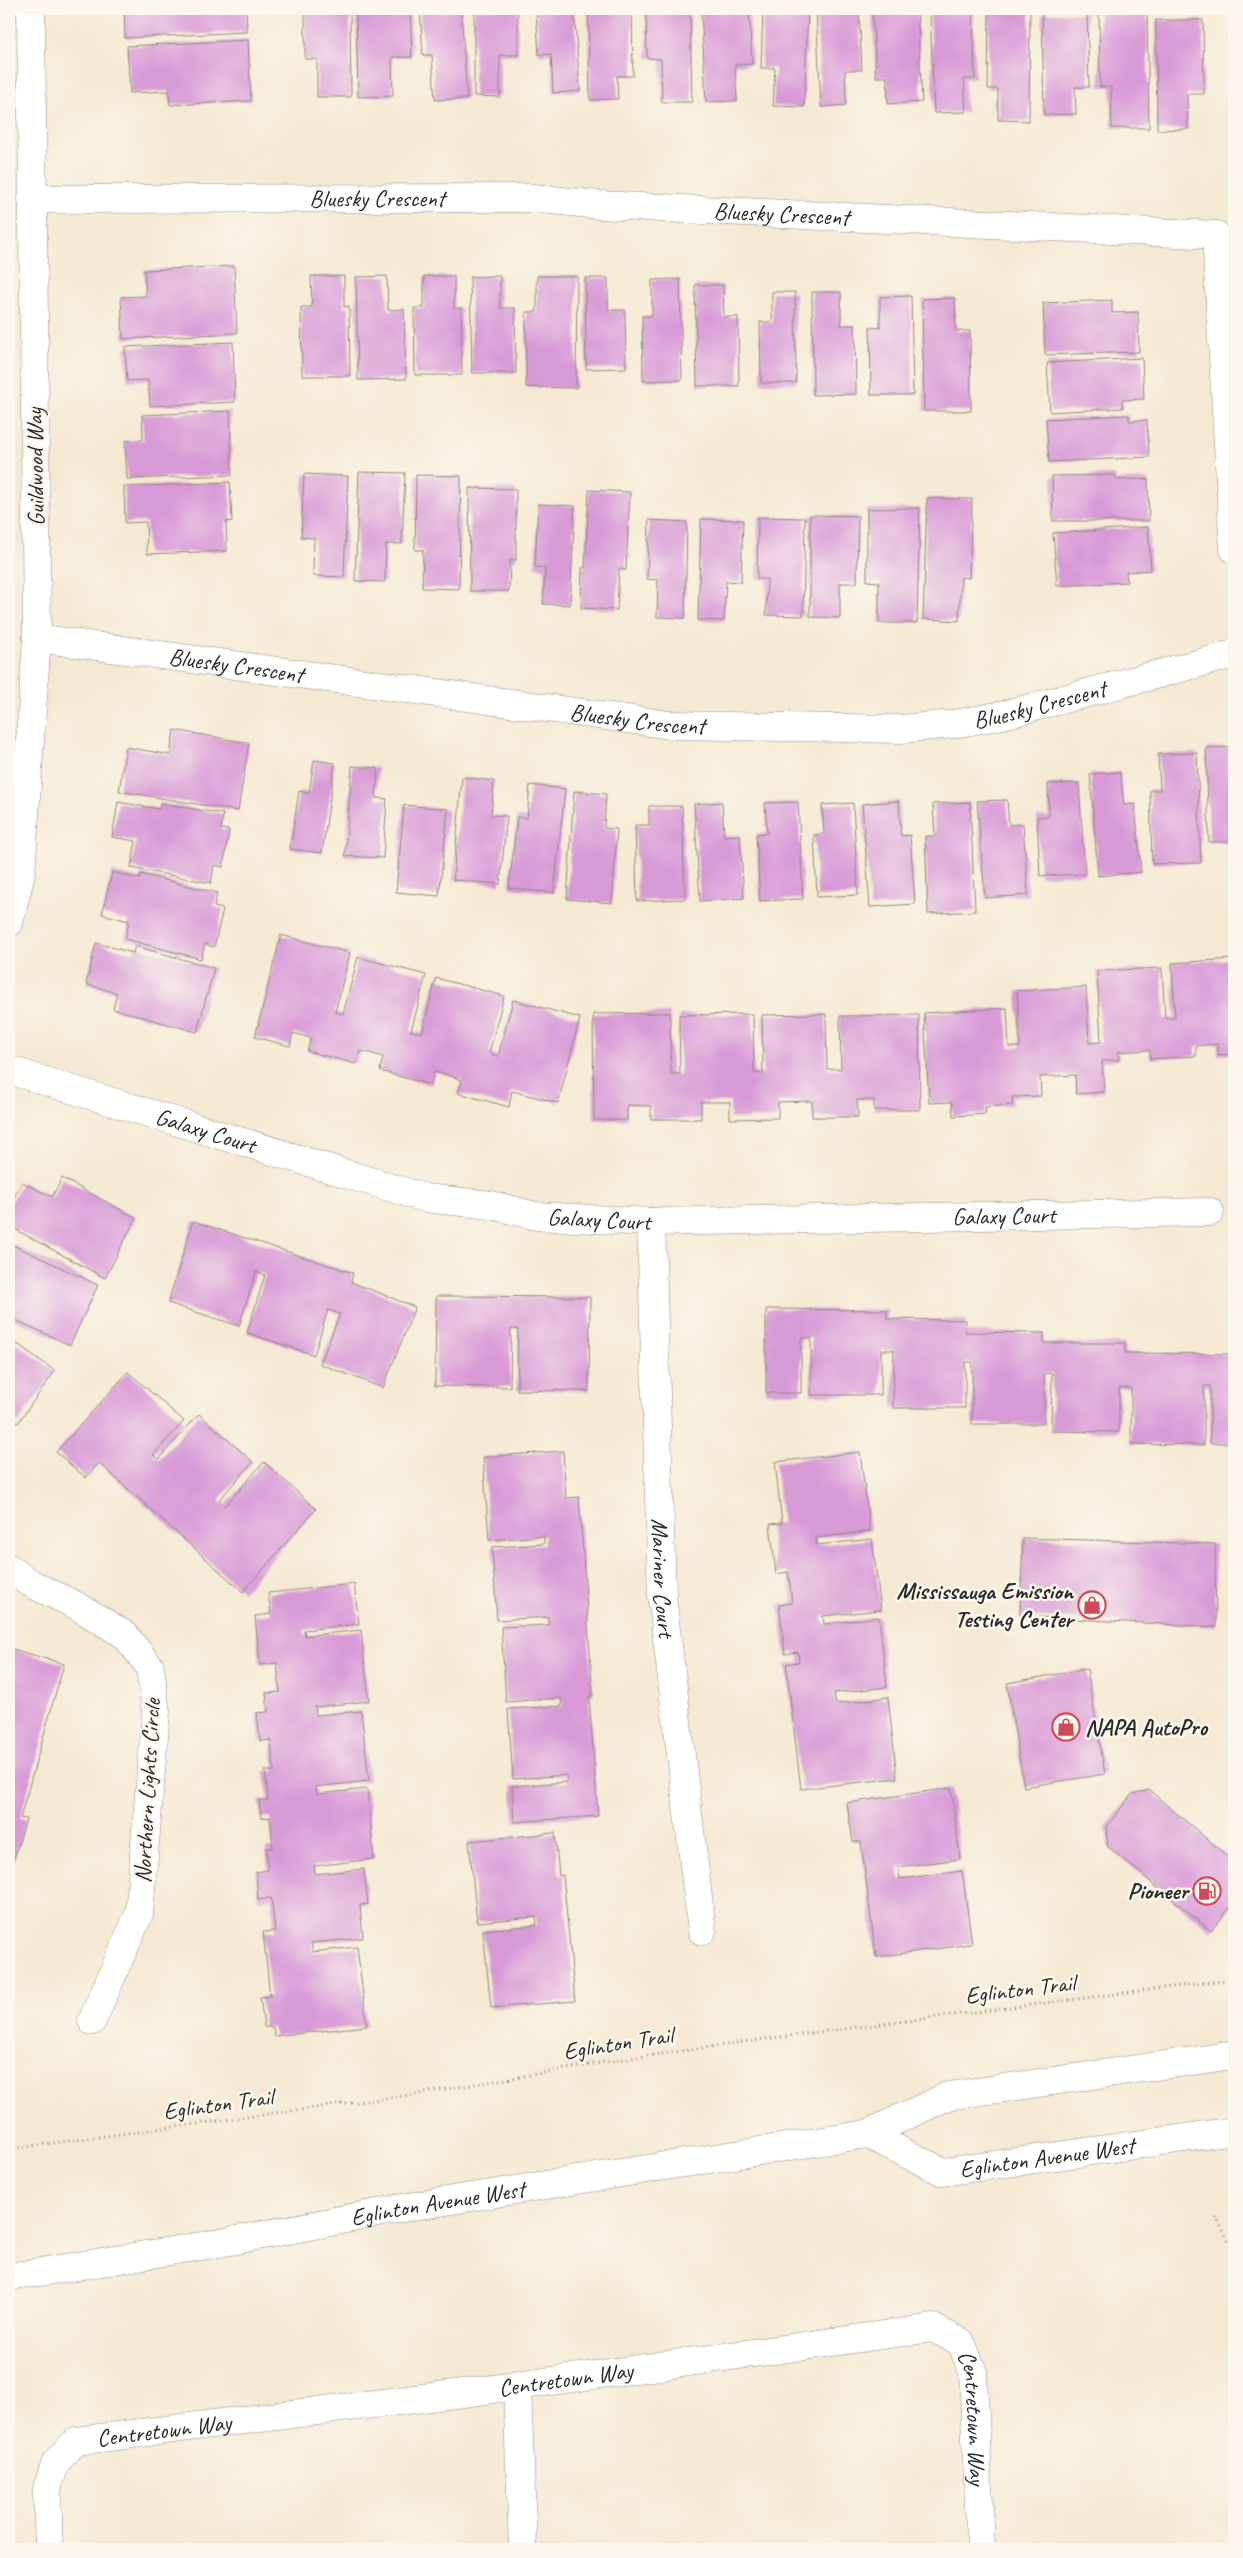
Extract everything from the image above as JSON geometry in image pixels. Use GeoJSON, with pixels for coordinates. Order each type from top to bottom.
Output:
{"type":"FeatureCollection","features":[{"type":"Feature","properties":{"kind":"street","name":"Guildwood Way"},"geometry":{"type":"LineString","coordinates":[[9,924],[20,873],[37,638],[31,9]]}},
{"type":"Feature","properties":{"kind":"street","name":"Bluesky Crescent"},"geometry":{"type":"LineString","coordinates":[[32,199],[533,198],[599,205],[1216,234],[1234,549]]}},
{"type":"Feature","properties":{"kind":"street","name":"Bluesky Crescent"},"geometry":{"type":"LineString","coordinates":[[37,638],[670,725],[881,729],[954,724],[1003,714],[1234,654]]}},
{"type":"Feature","properties":{"kind":"street","name":"Galaxy Court"},"geometry":{"type":"LineString","coordinates":[[9,1070],[425,1198],[491,1205],[536,1216],[651,1222],[1210,1212]]}},
{"type":"Feature","properties":{"kind":"street","name":"Mariner Court"},"geometry":{"type":"LineString","coordinates":[[651,1222],[662,1596],[702,1931]]}},
{"type":"Feature","properties":{"kind":"street","name":"Northern Lights Circle"},"geometry":{"type":"LineString","coordinates":[[9,1568],[30,1583],[80,1607],[125,1635],[150,1667],[156,1712],[139,1914],[92,2021]]}},
{"type":"Feature","properties":{"kind":"street","name":"Eglinton Avenue West"},"geometry":{"type":"LineString","coordinates":[[9,2277],[220,2243],[408,2207],[867,2134],[948,2096],[1234,2055]]}},
{"type":"Feature","properties":{"kind":"street","name":"Eglinton Avenue West"},"geometry":{"type":"LineString","coordinates":[[867,2134],[942,2172],[1234,2131]]}},
{"type":"Feature","properties":{"kind":"street","name":"Centretown Way"},"geometry":{"type":"LineString","coordinates":[[49,2549],[47,2489],[56,2462],[76,2441],[517,2385],[933,2328],[961,2342],[973,2372],[981,2549]]}},
{"type":"Feature","properties":{"kind":"street"},"geometry":{"type":"LineString","coordinates":[[517,2385],[523,2549]]}},
{"type":"Feature","properties":{"kind":"path","name":"Eglinton Trail"},"geometry":{"type":"LineString","coordinates":[[9,2149],[418,2094],[618,2060],[780,2036],[1234,1979]]}},
{"type":"Feature","properties":{"kind":"path"},"geometry":{"type":"LineString","coordinates":[[1216,2217],[1234,2251]]}},
{"type":"Feature","properties":{"kind":"building"},"geometry":{"type":"Polygon","coordinates":[[[124,9],[246,9],[247,32],[125,38],[124,9]]]}},
{"type":"Feature","properties":{"kind":"building"},"geometry":{"type":"Polygon","coordinates":[[[305,9],[350,9],[351,97],[317,97],[317,59],[305,59],[305,9]]]}},
{"type":"Feature","properties":{"kind":"building"},"geometry":{"type":"Polygon","coordinates":[[[356,9],[410,9],[412,57],[392,57],[393,96],[358,97],[356,9]]]}},
{"type":"Feature","properties":{"kind":"building"},"geometry":{"type":"Polygon","coordinates":[[[420,9],[461,9],[467,99],[435,100],[432,55],[423,55],[420,9]]]}},
{"type":"Feature","properties":{"kind":"building"},"geometry":{"type":"Polygon","coordinates":[[[474,9],[518,9],[518,55],[500,55],[500,97],[474,96],[474,9]]]}},
{"type":"Feature","properties":{"kind":"building"},"geometry":{"type":"Polygon","coordinates":[[[536,9],[574,9],[580,91],[553,93],[551,54],[539,55],[536,9]]]}},
{"type":"Feature","properties":{"kind":"building"},"geometry":{"type":"Polygon","coordinates":[[[588,9],[632,9],[633,76],[617,76],[618,99],[590,100],[588,9]]]}},
{"type":"Feature","properties":{"kind":"building"},"geometry":{"type":"Polygon","coordinates":[[[646,9],[690,9],[692,102],[662,102],[661,59],[647,58],[646,9]]]}},
{"type":"Feature","properties":{"kind":"building"},"geometry":{"type":"Polygon","coordinates":[[[701,9],[749,9],[752,64],[735,65],[737,101],[706,102],[701,9]]]}},
{"type":"Feature","properties":{"kind":"building"},"geometry":{"type":"Polygon","coordinates":[[[763,9],[808,9],[804,107],[773,106],[775,68],[761,68],[763,9]]]}},
{"type":"Feature","properties":{"kind":"building"},"geometry":{"type":"Polygon","coordinates":[[[816,9],[859,9],[862,70],[845,70],[846,105],[821,107],[816,9]]]}},
{"type":"Feature","properties":{"kind":"building"},"geometry":{"type":"Polygon","coordinates":[[[872,9],[917,9],[922,102],[888,104],[887,77],[876,77],[872,9]]]}},
{"type":"Feature","properties":{"kind":"building"},"geometry":{"type":"Polygon","coordinates":[[[930,9],[973,9],[975,79],[964,79],[966,112],[934,113],[930,9]]]}},
{"type":"Feature","properties":{"kind":"building"},"geometry":{"type":"Polygon","coordinates":[[[989,9],[1030,10],[1029,121],[998,120],[998,89],[988,89],[989,9]]]}},
{"type":"Feature","properties":{"kind":"building"},"geometry":{"type":"Polygon","coordinates":[[[1099,9],[1147,9],[1149,128],[1112,128],[1111,87],[1100,87],[1099,9]]]}},
{"type":"Feature","properties":{"kind":"building"},"geometry":{"type":"Polygon","coordinates":[[[1042,13],[1087,13],[1089,87],[1075,87],[1076,114],[1044,115],[1042,13]]]}},
{"type":"Feature","properties":{"kind":"building"},"geometry":{"type":"Polygon","coordinates":[[[1156,20],[1203,20],[1204,94],[1187,94],[1188,129],[1157,130],[1156,20]]]}},
{"type":"Feature","properties":{"kind":"building"},"geometry":{"type":"Polygon","coordinates":[[[248,40],[251,101],[170,105],[169,91],[130,93],[127,46],[248,40]]]}},
{"type":"Feature","properties":{"kind":"building"},"geometry":{"type":"Polygon","coordinates":[[[234,266],[237,333],[123,339],[121,297],[146,296],[144,270],[234,266]]]}},
{"type":"Feature","properties":{"kind":"building"},"geometry":{"type":"Polygon","coordinates":[[[311,276],[344,276],[344,307],[349,306],[350,376],[302,376],[301,307],[312,307],[311,276]]]}},
{"type":"Feature","properties":{"kind":"building"},"geometry":{"type":"Polygon","coordinates":[[[387,276],[388,310],[404,309],[406,379],[358,380],[356,277],[387,276]]]}},
{"type":"Feature","properties":{"kind":"building"},"geometry":{"type":"Polygon","coordinates":[[[424,276],[454,276],[454,308],[461,308],[462,375],[415,375],[414,308],[424,308],[424,276]]]}},
{"type":"Feature","properties":{"kind":"building"},"geometry":{"type":"Polygon","coordinates":[[[500,276],[500,308],[515,308],[516,373],[472,373],[470,277],[500,276]]]}},
{"type":"Feature","properties":{"kind":"building"},"geometry":{"type":"Polygon","coordinates":[[[537,276],[577,276],[576,388],[526,387],[526,312],[537,312],[537,276]]]}},
{"type":"Feature","properties":{"kind":"building"},"geometry":{"type":"Polygon","coordinates":[[[585,278],[608,278],[608,310],[625,310],[626,368],[586,369],[585,278]]]}},
{"type":"Feature","properties":{"kind":"building"},"geometry":{"type":"Polygon","coordinates":[[[680,279],[682,380],[643,381],[642,316],[652,316],[652,280],[680,279]]]}},
{"type":"Feature","properties":{"kind":"building"},"geometry":{"type":"Polygon","coordinates":[[[695,285],[723,285],[724,317],[738,317],[739,386],[697,386],[695,285]]]}},
{"type":"Feature","properties":{"kind":"building"},"geometry":{"type":"Polygon","coordinates":[[[772,292],[795,292],[796,383],[761,383],[760,322],[772,322],[772,292]]]}},
{"type":"Feature","properties":{"kind":"building"},"geometry":{"type":"Polygon","coordinates":[[[812,292],[841,292],[841,325],[855,325],[856,394],[813,395],[812,292]]]}},
{"type":"Feature","properties":{"kind":"building"},"geometry":{"type":"Polygon","coordinates":[[[911,296],[913,395],[871,395],[870,327],[880,328],[880,297],[911,296]]]}},
{"type":"Feature","properties":{"kind":"building"},"geometry":{"type":"Polygon","coordinates":[[[955,298],[956,331],[970,331],[971,411],[924,411],[922,299],[955,298]]]}},
{"type":"Feature","properties":{"kind":"building"},"geometry":{"type":"Polygon","coordinates":[[[1112,300],[1112,313],[1138,312],[1139,352],[1045,355],[1043,303],[1112,300]]]}},
{"type":"Feature","properties":{"kind":"building"},"geometry":{"type":"Polygon","coordinates":[[[233,342],[235,402],[150,406],[148,380],[127,381],[125,347],[233,342]]]}},
{"type":"Feature","properties":{"kind":"building"},"geometry":{"type":"Polygon","coordinates":[[[1142,358],[1144,399],[1122,400],[1123,408],[1050,412],[1047,363],[1142,358]]]}},
{"type":"Feature","properties":{"kind":"building"},"geometry":{"type":"Polygon","coordinates":[[[230,411],[232,475],[127,479],[125,441],[143,440],[142,415],[230,411]]]}},
{"type":"Feature","properties":{"kind":"building"},"geometry":{"type":"Polygon","coordinates":[[[1129,415],[1129,421],[1147,420],[1149,457],[1049,462],[1046,419],[1129,415]]]}},
{"type":"Feature","properties":{"kind":"building"},"geometry":{"type":"Polygon","coordinates":[[[359,472],[405,473],[402,544],[386,544],[385,582],[355,581],[359,472]]]}},
{"type":"Feature","properties":{"kind":"building"},"geometry":{"type":"Polygon","coordinates":[[[304,474],[348,476],[344,577],[313,576],[314,538],[301,537],[304,474]]]}},
{"type":"Feature","properties":{"kind":"building"},"geometry":{"type":"Polygon","coordinates":[[[416,475],[461,476],[459,589],[422,588],[423,550],[415,550],[416,475]]]}},
{"type":"Feature","properties":{"kind":"building"},"geometry":{"type":"Polygon","coordinates":[[[1115,475],[1116,480],[1148,479],[1149,521],[1053,521],[1052,476],[1115,475]]]}},
{"type":"Feature","properties":{"kind":"building"},"geometry":{"type":"Polygon","coordinates":[[[230,482],[232,521],[226,522],[227,551],[147,554],[146,522],[125,523],[124,487],[230,482]]]}},
{"type":"Feature","properties":{"kind":"building"},"geometry":{"type":"Polygon","coordinates":[[[469,488],[516,489],[516,560],[510,560],[509,591],[470,591],[469,488]]]}},
{"type":"Feature","properties":{"kind":"building"},"geometry":{"type":"Polygon","coordinates":[[[589,490],[630,492],[626,570],[619,569],[617,610],[581,608],[582,568],[585,568],[589,490]]]}},
{"type":"Feature","properties":{"kind":"building"},"geometry":{"type":"Polygon","coordinates":[[[927,498],[972,499],[969,578],[961,577],[959,621],[923,619],[927,498]]]}},
{"type":"Feature","properties":{"kind":"building"},"geometry":{"type":"Polygon","coordinates":[[[538,504],[575,506],[570,605],[543,604],[545,568],[535,567],[538,504]]]}},
{"type":"Feature","properties":{"kind":"building"},"geometry":{"type":"Polygon","coordinates":[[[920,508],[917,623],[879,623],[879,582],[867,581],[867,509],[920,508]]]}},
{"type":"Feature","properties":{"kind":"building"},"geometry":{"type":"Polygon","coordinates":[[[810,515],[858,516],[857,583],[840,583],[840,618],[810,617],[810,515]]]}},
{"type":"Feature","properties":{"kind":"building"},"geometry":{"type":"Polygon","coordinates":[[[758,517],[805,518],[803,616],[766,615],[767,579],[757,579],[758,517]]]}},
{"type":"Feature","properties":{"kind":"building"},"geometry":{"type":"Polygon","coordinates":[[[701,519],[743,520],[741,582],[726,581],[724,621],[698,620],[701,519]]]}},
{"type":"Feature","properties":{"kind":"building"},"geometry":{"type":"Polygon","coordinates":[[[649,520],[687,522],[685,618],[657,617],[658,580],[647,579],[649,520]]]}},
{"type":"Feature","properties":{"kind":"building"},"geometry":{"type":"Polygon","coordinates":[[[1148,527],[1151,570],[1126,572],[1127,582],[1057,586],[1053,533],[1148,527]]]}},
{"type":"Feature","properties":{"kind":"building"},"geometry":{"type":"Polygon","coordinates":[[[174,730],[249,743],[238,811],[119,791],[126,747],[170,755],[174,730]]]}},
{"type":"Feature","properties":{"kind":"building"},"geometry":{"type":"Polygon","coordinates":[[[1234,747],[1234,842],[1209,842],[1206,748],[1234,747]]]}},
{"type":"Feature","properties":{"kind":"building"},"geometry":{"type":"Polygon","coordinates":[[[1197,753],[1201,863],[1152,864],[1150,790],[1160,790],[1158,754],[1197,753]]]}},
{"type":"Feature","properties":{"kind":"building"},"geometry":{"type":"Polygon","coordinates":[[[314,760],[335,763],[322,853],[290,849],[299,791],[309,793],[314,760]]]}},
{"type":"Feature","properties":{"kind":"building"},"geometry":{"type":"Polygon","coordinates":[[[352,766],[378,768],[376,798],[387,799],[383,858],[345,856],[352,766]]]}},
{"type":"Feature","properties":{"kind":"building"},"geometry":{"type":"Polygon","coordinates":[[[1120,772],[1124,805],[1135,804],[1141,872],[1098,876],[1090,774],[1120,772]]]}},
{"type":"Feature","properties":{"kind":"building"},"geometry":{"type":"Polygon","coordinates":[[[462,777],[494,781],[491,815],[507,816],[500,884],[453,880],[462,777]]]}},
{"type":"Feature","properties":{"kind":"building"},"geometry":{"type":"Polygon","coordinates":[[[1079,783],[1085,874],[1040,876],[1037,817],[1049,816],[1048,784],[1079,783]]]}},
{"type":"Feature","properties":{"kind":"building"},"geometry":{"type":"Polygon","coordinates":[[[530,785],[565,789],[554,893],[509,888],[517,817],[527,818],[530,785]]]}},
{"type":"Feature","properties":{"kind":"building"},"geometry":{"type":"Polygon","coordinates":[[[574,791],[606,794],[604,828],[617,829],[612,903],[567,899],[574,791]]]}},
{"type":"Feature","properties":{"kind":"building"},"geometry":{"type":"Polygon","coordinates":[[[1007,800],[1009,825],[1023,824],[1028,895],[985,898],[977,801],[1007,800]]]}},
{"type":"Feature","properties":{"kind":"building"},"geometry":{"type":"Polygon","coordinates":[[[899,801],[901,836],[910,835],[915,904],[870,907],[862,804],[899,801]]]}},
{"type":"Feature","properties":{"kind":"building"},"geometry":{"type":"Polygon","coordinates":[[[118,802],[159,809],[160,803],[223,814],[221,829],[229,830],[223,867],[214,865],[211,883],[131,868],[136,841],[112,837],[118,802]]]}},
{"type":"Feature","properties":{"kind":"building"},"geometry":{"type":"Polygon","coordinates":[[[722,802],[724,836],[740,835],[744,898],[700,901],[694,804],[722,802]]]}},
{"type":"Feature","properties":{"kind":"building"},"geometry":{"type":"Polygon","coordinates":[[[798,802],[803,899],[760,901],[756,834],[767,833],[765,803],[798,802]]]}},
{"type":"Feature","properties":{"kind":"building"},"geometry":{"type":"Polygon","coordinates":[[[970,802],[975,911],[928,914],[925,836],[935,836],[933,804],[970,802]]]}},
{"type":"Feature","properties":{"kind":"building"},"geometry":{"type":"Polygon","coordinates":[[[853,803],[858,895],[817,897],[814,835],[824,834],[822,805],[853,803]]]}},
{"type":"Feature","properties":{"kind":"building"},"geometry":{"type":"Polygon","coordinates":[[[404,805],[448,809],[439,896],[396,892],[404,805]]]}},
{"type":"Feature","properties":{"kind":"building"},"geometry":{"type":"Polygon","coordinates":[[[649,806],[682,806],[685,899],[637,901],[635,825],[649,825],[649,806]]]}},
{"type":"Feature","properties":{"kind":"building"},"geometry":{"type":"Polygon","coordinates":[[[112,872],[140,879],[141,874],[217,893],[214,907],[223,909],[214,947],[205,944],[201,959],[125,939],[129,921],[102,914],[112,872]]]}},
{"type":"Feature","properties":{"kind":"building"},"geometry":{"type":"Polygon","coordinates":[[[281,935],[350,953],[335,1012],[343,1014],[358,957],[426,975],[411,1031],[422,1033],[436,978],[504,996],[489,1053],[498,1056],[513,1000],[580,1018],[558,1103],[512,1091],[509,1107],[458,1093],[462,1080],[448,1075],[434,1072],[431,1085],[380,1071],[383,1057],[370,1053],[360,1051],[356,1064],[307,1051],[311,1038],[293,1033],[290,1046],[255,1037],[281,935]]]}},
{"type":"Feature","properties":{"kind":"building"},"geometry":{"type":"Polygon","coordinates":[[[96,943],[133,953],[135,946],[214,968],[197,1032],[113,1009],[117,993],[86,984],[96,943]]]}},
{"type":"Feature","properties":{"kind":"building"},"geometry":{"type":"Polygon","coordinates":[[[1234,959],[1234,1054],[1218,1055],[1218,1044],[1196,1046],[1196,1056],[1150,1059],[1150,1050],[1118,1052],[1119,1060],[1102,1061],[1104,1092],[1076,1094],[1075,1075],[1040,1077],[1041,1096],[1012,1097],[1013,1105],[985,1107],[986,1114],[953,1116],[952,1102],[929,1103],[924,1013],[1007,1008],[1009,1047],[1020,1047],[1017,991],[1086,987],[1089,1043],[1101,1042],[1097,971],[1162,968],[1165,1018],[1175,1018],[1172,963],[1234,959]]]}},
{"type":"Feature","properties":{"kind":"building"},"geometry":{"type":"Polygon","coordinates":[[[670,1013],[671,1074],[680,1074],[679,1015],[753,1014],[754,1073],[763,1074],[762,1015],[826,1014],[827,1069],[841,1069],[840,1016],[919,1015],[920,1110],[874,1110],[874,1100],[857,1100],[858,1117],[812,1117],[812,1101],[778,1102],[778,1118],[730,1119],[730,1102],[701,1102],[701,1119],[651,1119],[651,1106],[627,1105],[627,1120],[594,1120],[593,1014],[670,1013]]]}},
{"type":"Feature","properties":{"kind":"building"},"geometry":{"type":"Polygon","coordinates":[[[62,1178],[136,1218],[105,1278],[9,1226],[9,1207],[22,1182],[52,1197],[62,1178]]]}},
{"type":"Feature","properties":{"kind":"building"},"geometry":{"type":"Polygon","coordinates":[[[193,1221],[353,1273],[351,1282],[415,1307],[383,1388],[320,1364],[340,1314],[328,1310],[314,1355],[247,1333],[265,1275],[256,1272],[239,1326],[168,1303],[193,1221]]]}},
{"type":"Feature","properties":{"kind":"building"},"geometry":{"type":"Polygon","coordinates":[[[9,1243],[98,1285],[70,1345],[9,1317],[9,1243]]]}},
{"type":"Feature","properties":{"kind":"building"},"geometry":{"type":"Polygon","coordinates":[[[436,1296],[590,1297],[589,1391],[517,1390],[518,1329],[511,1329],[510,1387],[435,1386],[436,1296]]]}},
{"type":"Feature","properties":{"kind":"building"},"geometry":{"type":"Polygon","coordinates":[[[766,1309],[887,1310],[887,1319],[966,1320],[965,1332],[1044,1333],[1044,1343],[1125,1343],[1125,1353],[1234,1354],[1234,1443],[1210,1443],[1210,1386],[1204,1386],[1204,1445],[1131,1444],[1131,1388],[1119,1388],[1119,1432],[1051,1431],[1052,1373],[1044,1374],[1044,1424],[972,1424],[972,1362],[965,1362],[965,1408],[893,1408],[894,1350],[881,1350],[881,1395],[811,1395],[811,1338],[801,1338],[801,1393],[766,1393],[766,1309]]]}},
{"type":"Feature","properties":{"kind":"building"},"geometry":{"type":"Polygon","coordinates":[[[9,1338],[55,1371],[18,1423],[9,1417],[9,1338]]]}},
{"type":"Feature","properties":{"kind":"building"},"geometry":{"type":"Polygon","coordinates":[[[128,1372],[184,1421],[153,1455],[159,1459],[199,1414],[253,1462],[219,1500],[225,1506],[264,1462],[316,1509],[243,1592],[99,1463],[86,1478],[56,1452],[128,1372]]]}},
{"type":"Feature","properties":{"kind":"building"},"geometry":{"type":"Polygon","coordinates":[[[563,1451],[566,1498],[579,1497],[593,1696],[589,1696],[598,1816],[514,1822],[512,1786],[567,1782],[567,1775],[513,1779],[508,1709],[562,1706],[561,1698],[506,1702],[501,1627],[549,1625],[548,1617],[497,1620],[492,1547],[544,1544],[544,1536],[489,1540],[483,1457],[563,1451]]]}},
{"type":"Feature","properties":{"kind":"building"},"geometry":{"type":"Polygon","coordinates":[[[860,1452],[870,1531],[816,1538],[817,1545],[872,1539],[881,1610],[823,1616],[824,1624],[879,1617],[887,1687],[834,1693],[836,1704],[888,1697],[897,1778],[801,1789],[786,1664],[799,1662],[798,1652],[785,1654],[779,1605],[792,1603],[790,1585],[788,1572],[776,1574],[770,1524],[782,1523],[775,1462],[860,1452]]]}},
{"type":"Feature","properties":{"kind":"building"},"geometry":{"type":"Polygon","coordinates":[[[1023,1538],[1215,1544],[1216,1627],[1020,1616],[1023,1538]]]}},
{"type":"Feature","properties":{"kind":"building"},"geometry":{"type":"Polygon","coordinates":[[[354,1584],[359,1624],[304,1630],[305,1636],[361,1630],[369,1701],[315,1707],[316,1715],[361,1711],[369,1781],[315,1787],[317,1794],[367,1789],[374,1859],[314,1866],[315,1874],[364,1869],[368,1904],[360,1905],[363,1938],[311,1943],[313,1952],[357,1947],[367,2026],[274,2036],[273,2027],[264,2027],[260,1997],[270,1996],[263,1932],[275,1931],[271,1898],[258,1900],[256,1872],[268,1870],[266,1848],[273,1848],[270,1817],[261,1818],[259,1800],[268,1800],[265,1771],[274,1771],[271,1740],[260,1741],[257,1713],[268,1712],[266,1693],[280,1692],[277,1663],[260,1665],[255,1616],[271,1614],[268,1593],[354,1584]]]}},
{"type":"Feature","properties":{"kind":"building"},"geometry":{"type":"Polygon","coordinates":[[[9,1648],[64,1664],[20,1818],[26,1819],[9,1875],[9,1739],[11,1739],[13,1732],[9,1731],[9,1648]]]}},
{"type":"Feature","properties":{"kind":"building"},"geometry":{"type":"Polygon","coordinates":[[[1087,1669],[1105,1774],[1024,1787],[1007,1683],[1087,1669]]]}},
{"type":"Feature","properties":{"kind":"building"},"geometry":{"type":"Polygon","coordinates":[[[951,1788],[960,1859],[898,1867],[900,1879],[962,1871],[972,1944],[876,1957],[861,1842],[853,1842],[847,1803],[951,1788]]]}},
{"type":"Feature","properties":{"kind":"building"},"geometry":{"type":"Polygon","coordinates":[[[1149,1790],[1234,1862],[1234,1903],[1211,1931],[1108,1847],[1106,1827],[1132,1794],[1149,1790]]]}},
{"type":"Feature","properties":{"kind":"building"},"geometry":{"type":"Polygon","coordinates":[[[555,1833],[559,1876],[563,1875],[575,2001],[491,2008],[483,1930],[537,1925],[536,1917],[477,1922],[469,1841],[555,1833]]]}},
{"type":"Feature","properties":{"kind":"place","name":"Mississauga Emission Testing Center"},"geometry":{"type":"Point","coordinates":[1092,1605]}},
{"type":"Feature","properties":{"kind":"place","name":"NAPA AutoPro"},"geometry":{"type":"Point","coordinates":[1066,1727]}},
{"type":"Feature","properties":{"kind":"place","name":"Pioneer"},"geometry":{"type":"Point","coordinates":[1207,1891]}}]}
